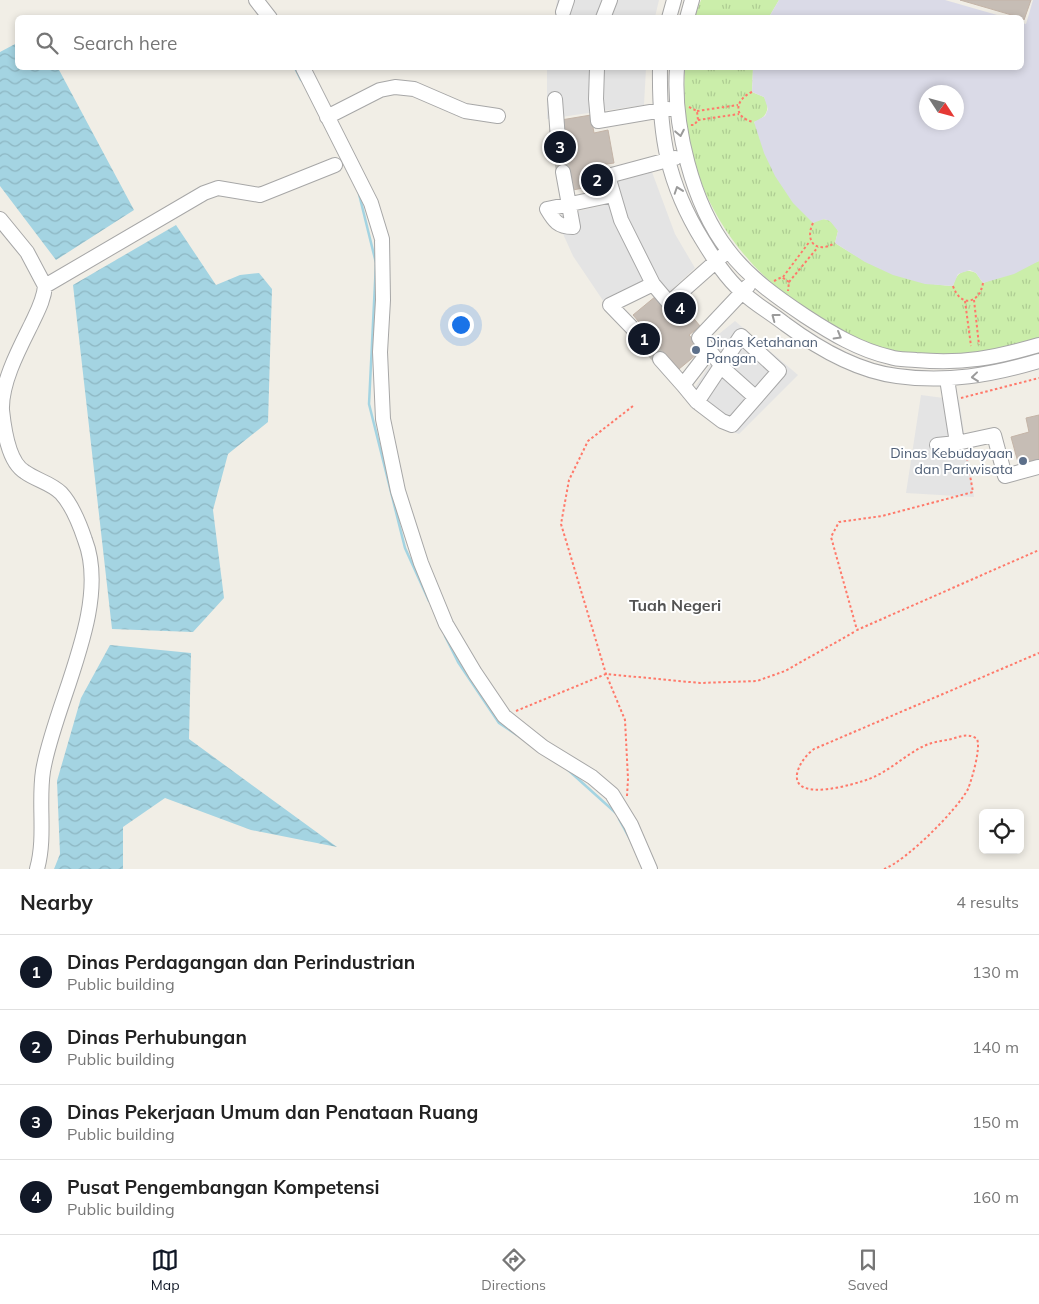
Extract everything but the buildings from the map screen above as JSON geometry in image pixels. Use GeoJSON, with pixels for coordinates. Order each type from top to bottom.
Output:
{"type":"FeatureCollection","features":[{"type":"Feature","properties":{"kind":"street"},"geometry":{"type":"LineString","coordinates":[[256,0],[268,15]]}},
{"type":"Feature","properties":{"kind":"street"},"geometry":{"type":"LineString","coordinates":[[604,15],[610,0]]}},
{"type":"Feature","properties":{"kind":"street"},"geometry":{"type":"LineString","coordinates":[[670,15],[674,0]]}},
{"type":"Feature","properties":{"kind":"street"},"geometry":{"type":"LineString","coordinates":[[688,15],[690,1]]}},
{"type":"Feature","properties":{"kind":"street"},"geometry":{"type":"LineString","coordinates":[[304,70],[370,204],[382,239],[384,273],[380,393],[383,419],[398,491],[421,563],[446,624],[475,673],[504,716],[612,794],[625,814],[650,869]]}},
{"type":"Feature","properties":{"kind":"street"},"geometry":{"type":"LineString","coordinates":[[597,70],[596,99],[598,121],[677,108]]}},
{"type":"Feature","properties":{"kind":"street"},"geometry":{"type":"LineString","coordinates":[[660,70],[660,110],[668,161],[686,212],[716,262],[742,292],[798,334],[844,361],[896,376],[947,379],[976,377],[1039,362]]}},
{"type":"Feature","properties":{"kind":"street"},"geometry":{"type":"LineString","coordinates":[[677,70],[677,108],[684,153],[706,212],[728,250],[755,278],[786,303],[852,344],[891,358],[968,362],[1000,356],[1039,345]]}},
{"type":"Feature","properties":{"kind":"street"},"geometry":{"type":"LineString","coordinates":[[327,117],[380,90],[395,87],[414,90],[465,111],[498,116]]}},
{"type":"Feature","properties":{"kind":"street"},"geometry":{"type":"LineString","coordinates":[[555,99],[558,139]]}},
{"type":"Feature","properties":{"kind":"street"},"geometry":{"type":"LineString","coordinates":[[684,153],[668,161],[608,176],[621,220],[653,284],[669,303],[728,250]]}},
{"type":"Feature","properties":{"kind":"street"},"geometry":{"type":"LineString","coordinates":[[45,286],[204,193],[218,188],[260,195],[335,165]]}},
{"type":"Feature","properties":{"kind":"street"},"geometry":{"type":"LineString","coordinates":[[563,172],[568,204],[613,195]]}},
{"type":"Feature","properties":{"kind":"street"},"geometry":{"type":"LineString","coordinates":[[0,218],[27,252],[43,277],[45,286],[42,301],[22,342],[8,378],[3,400],[4,420],[12,460],[18,467],[51,486],[67,502],[86,542],[92,574],[91,596],[78,659],[43,771],[41,842],[37,869]]}},
{"type":"Feature","properties":{"kind":"street"},"geometry":{"type":"LineString","coordinates":[[755,278],[699,338],[722,365],[755,397]]}},
{"type":"Feature","properties":{"kind":"street"},"geometry":{"type":"LineString","coordinates":[[638,335],[610,305],[653,284]]}},
{"type":"Feature","properties":{"kind":"street"},"geometry":{"type":"LineString","coordinates":[[660,360],[697,402],[722,421],[732,424],[779,371],[741,336],[697,402]]}},
{"type":"Feature","properties":{"kind":"street"},"geometry":{"type":"LineString","coordinates":[[683,385],[710,350]]}},
{"type":"Feature","properties":{"kind":"street"},"geometry":{"type":"LineString","coordinates":[[1000,356],[1002,372]]}},
{"type":"Feature","properties":{"kind":"street"},"geometry":{"type":"LineString","coordinates":[[947,379],[961,442]]}},
{"type":"Feature","properties":{"kind":"street"},"geometry":{"type":"LineString","coordinates":[[937,445],[994,435],[1005,476],[1038,467]]}},
{"type":"Feature","properties":{"kind":"path"},"geometry":{"type":"LineString","coordinates":[[752,92],[743,96],[738,105],[739,114],[745,120],[754,122]]}},
{"type":"Feature","properties":{"kind":"path"},"geometry":{"type":"LineString","coordinates":[[697,111],[738,105]]}},
{"type":"Feature","properties":{"kind":"path"},"geometry":{"type":"LineString","coordinates":[[698,120],[739,114]]}},
{"type":"Feature","properties":{"kind":"path"},"geometry":{"type":"LineString","coordinates":[[782,277],[810,241],[809,232],[813,223]]}},
{"type":"Feature","properties":{"kind":"path"},"geometry":{"type":"LineString","coordinates":[[810,241],[818,247],[827,248],[835,243]]}},
{"type":"Feature","properties":{"kind":"path"},"geometry":{"type":"LineString","coordinates":[[789,282],[818,247]]}},
{"type":"Feature","properties":{"kind":"path"},"geometry":{"type":"LineString","coordinates":[[953,286],[956,295],[965,301],[974,300],[982,293],[983,283]]}},
{"type":"Feature","properties":{"kind":"path"},"geometry":{"type":"LineString","coordinates":[[974,300],[979,345]]}},
{"type":"Feature","properties":{"kind":"path"},"geometry":{"type":"LineString","coordinates":[[965,301],[971,346]]}},
{"type":"Feature","properties":{"kind":"path"},"geometry":{"type":"LineString","coordinates":[[957,399],[1039,378]]}},
{"type":"Feature","properties":{"kind":"path"},"geometry":{"type":"LineString","coordinates":[[625,814],[628,779],[625,720],[606,674],[561,524],[569,480],[588,442],[633,406]]}},
{"type":"Feature","properties":{"kind":"path"},"geometry":{"type":"LineString","coordinates":[[857,630],[831,537],[839,522],[882,516],[973,492],[961,442]]}},
{"type":"Feature","properties":{"kind":"path"},"geometry":{"type":"LineString","coordinates":[[504,716],[606,674],[700,683],[757,681],[785,671],[857,630],[1039,550]]}},
{"type":"Feature","properties":{"kind":"path"},"geometry":{"type":"LineString","coordinates":[[884,869],[892,866],[926,837],[968,789],[978,750],[977,739],[968,735],[925,745],[872,778],[854,784],[811,790],[802,789],[798,784],[797,774],[807,754],[814,749],[1039,653]]}},
{"type":"Feature","properties":{"kind":"green space"},"geometry":{"type":"Polygon","coordinates":[[[701,0],[779,0],[770,15],[695,15],[701,0]]]}},
{"type":"Feature","properties":{"kind":"green space"},"geometry":{"type":"Polygon","coordinates":[[[685,70],[753,70],[752,92],[764,97],[767,105],[765,115],[754,122],[813,223],[824,219],[831,221],[838,231],[835,243],[877,267],[920,282],[953,286],[958,275],[968,271],[976,273],[983,283],[1039,261],[1039,338],[965,355],[920,356],[883,348],[860,339],[828,323],[794,301],[764,276],[738,248],[718,216],[701,183],[690,147],[685,108],[685,70]]]}},
{"type":"Feature","properties":{"kind":"shaded area"},"geometry":{"type":"Polygon","coordinates":[[[557,0],[659,0],[655,15],[555,15],[557,0]]]}},
{"type":"Feature","properties":{"kind":"shaded area"},"geometry":{"type":"Polygon","coordinates":[[[779,0],[945,0],[997,15],[770,15],[779,0]]]}},
{"type":"Feature","properties":{"kind":"shaded area"},"geometry":{"type":"Polygon","coordinates":[[[1033,0],[1039,0],[1039,261],[1014,274],[983,283],[976,273],[970,270],[958,274],[953,286],[925,284],[893,275],[865,262],[835,243],[838,231],[830,221],[824,219],[813,223],[793,203],[775,176],[764,153],[754,122],[765,116],[768,109],[764,97],[752,92],[753,70],[1024,70],[1024,24],[1026,24],[1033,0]]]}},
{"type":"Feature","properties":{"kind":"shaded area"},"geometry":{"type":"Polygon","coordinates":[[[547,70],[646,70],[644,105],[547,119],[547,70]]]}},
{"type":"Feature","properties":{"kind":"shaded area"},"geometry":{"type":"Polygon","coordinates":[[[652,172],[675,234],[695,268],[666,295],[655,281],[606,305],[573,256],[555,216],[619,202],[612,183],[652,172]]]}},
{"type":"Feature","properties":{"kind":"shaded area"},"geometry":{"type":"Polygon","coordinates":[[[735,321],[798,375],[739,434],[721,428],[688,398],[718,352],[709,342],[735,321]]]}},
{"type":"Feature","properties":{"kind":"shaded area"},"geometry":{"type":"Polygon","coordinates":[[[921,395],[959,400],[974,497],[906,493],[921,395]]]}},
{"type":"Feature","properties":{"kind":"water"},"geometry":{"type":"Polygon","coordinates":[[[15,44],[15,70],[59,70],[134,210],[56,260],[0,186],[0,52],[15,44]]]}},
{"type":"Feature","properties":{"kind":"water"},"geometry":{"type":"Polygon","coordinates":[[[176,225],[216,285],[240,275],[259,273],[272,289],[268,422],[228,454],[213,510],[224,598],[193,632],[112,629],[73,285],[176,225]]]}},
{"type":"Feature","properties":{"kind":"water"},"geometry":{"type":"Polygon","coordinates":[[[110,645],[191,653],[189,739],[337,847],[251,830],[165,798],[123,827],[123,869],[54,869],[60,854],[57,781],[81,698],[110,645]]]}},
{"type":"Feature","properties":{"kind":"waterway"},"geometry":{"type":"LineString","coordinates":[[296,70],[301,80]]}},
{"type":"Feature","properties":{"kind":"waterway"},"geometry":{"type":"LineString","coordinates":[[359,194],[376,263],[369,404],[405,548],[429,601]]}},
{"type":"Feature","properties":{"kind":"waterway"},"geometry":{"type":"LineString","coordinates":[[445,636],[458,662],[499,723],[517,735]]}},
{"type":"Feature","properties":{"kind":"waterway"},"geometry":{"type":"LineString","coordinates":[[567,769],[617,814]]}},
{"type":"Feature","properties":{"kind":"waterway"},"geometry":{"type":"LineString","coordinates":[[619,819],[632,843]]}},
{"type":"Feature","properties":{"kind":"tunnel"},"geometry":{"type":"LineString","coordinates":[[558,139],[563,172]]}},
{"type":"Feature","properties":{"kind":"tunnel"},"geometry":{"type":"LineString","coordinates":[[639,335],[660,359]]}},
{"type":"Feature","properties":{"kind":"place","name":"Dinas Pekerjaan Umum dan Penataan Ruang"},"geometry":{"type":"Point","coordinates":[560,147]}},
{"type":"Feature","properties":{"kind":"place","name":"Dinas Perhubungan"},"geometry":{"type":"Point","coordinates":[597,180]}},
{"type":"Feature","properties":{"kind":"place","name":"Pusat Pengembangan Kompetensi"},"geometry":{"type":"Point","coordinates":[680,308]}},
{"type":"Feature","properties":{"kind":"place","name":"Dinas Perdagangan dan Perindustrian"},"geometry":{"type":"Point","coordinates":[644,339]}},
{"type":"Feature","properties":{"kind":"place","name":"Dinas Ketahanan Pangan"},"geometry":{"type":"Point","coordinates":[696,350]}},
{"type":"Feature","properties":{"kind":"place","name":"Dinas Kebudayaan dan Pariwisata"},"geometry":{"type":"Point","coordinates":[1023,461]}},
{"type":"Feature","properties":{"kind":"district","name":"Tuah Negeri"},"geometry":{"type":"Point","coordinates":[675,605]}}]}
